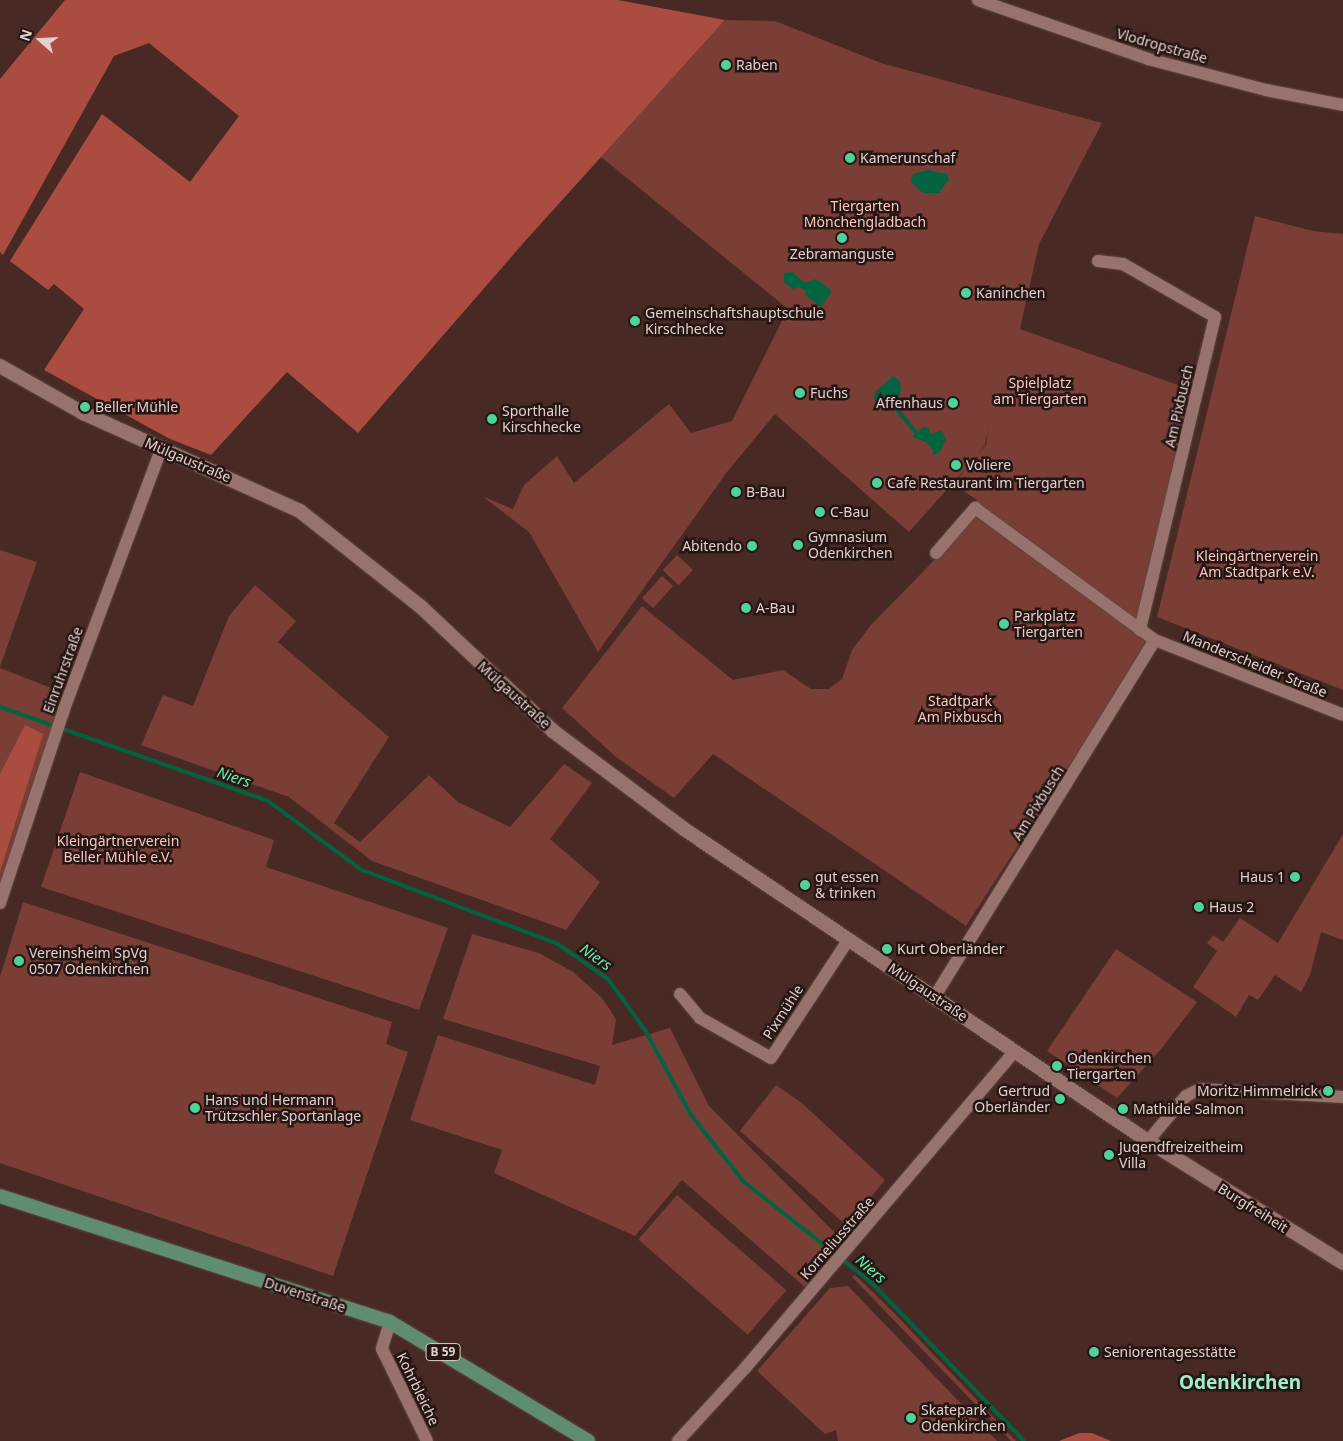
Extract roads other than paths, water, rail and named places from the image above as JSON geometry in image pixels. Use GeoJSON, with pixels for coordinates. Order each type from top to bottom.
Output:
{"type":"FeatureCollection","features":[{"type":"Feature","properties":{"kind":"main road","name":"Duvenstraße"},"geometry":{"type":"LineString","coordinates":[[0,1196],[390,1322],[588,1441]]}},
{"type":"Feature","properties":{"kind":"street","name":"Vlodropstraße"},"geometry":{"type":"LineString","coordinates":[[978,0],[1148,59],[1266,90],[1343,105]]}},
{"type":"Feature","properties":{"kind":"street","name":"Am Pixbusch"},"geometry":{"type":"LineString","coordinates":[[1098,261],[1123,264],[1215,317],[1140,630]]}},
{"type":"Feature","properties":{"kind":"street","name":"Mülgaustraße"},"geometry":{"type":"LineString","coordinates":[[0,366],[83,413],[161,449],[252,487],[323,527],[421,608],[553,731],[740,868],[849,938],[1015,1051]]}},
{"type":"Feature","properties":{"kind":"street","name":"Einruhrstraße"},"geometry":{"type":"LineString","coordinates":[[0,903],[62,714],[161,449]]}},
{"type":"Feature","properties":{"kind":"street"},"geometry":{"type":"LineString","coordinates":[[936,553],[975,508],[1155,640]]}},
{"type":"Feature","properties":{"kind":"street","name":"Am Pixbusch"},"geometry":{"type":"LineString","coordinates":[[935,996],[1155,640]]}},
{"type":"Feature","properties":{"kind":"street","name":"Manderscheider Straße"},"geometry":{"type":"LineString","coordinates":[[1155,640],[1343,715]]}},
{"type":"Feature","properties":{"kind":"street","name":"Pixmühle"},"geometry":{"type":"LineString","coordinates":[[680,994],[700,1018],[771,1058],[849,938]]}},
{"type":"Feature","properties":{"kind":"street","name":"Burgfreiheit"},"geometry":{"type":"LineString","coordinates":[[1015,1051],[1148,1141],[1343,1263]]}},
{"type":"Feature","properties":{"kind":"street","name":"Korneliusstraße"},"geometry":{"type":"LineString","coordinates":[[678,1441],[836,1262],[1015,1051]]}},
{"type":"Feature","properties":{"kind":"street"},"geometry":{"type":"LineString","coordinates":[[1148,1141],[1186,1096],[1200,1089],[1343,1098]]}},
{"type":"Feature","properties":{"kind":"street","name":"Kohrbleiche"},"geometry":{"type":"LineString","coordinates":[[390,1322],[382,1349],[427,1441]]}},
{"type":"Feature","properties":{"kind":"waterway"},"geometry":{"type":"LineString","coordinates":[[893,405],[916,432]]}},
{"type":"Feature","properties":{"kind":"waterway","name":"Niers"},"geometry":{"type":"LineString","coordinates":[[0,707],[268,801],[362,870],[558,944],[608,979],[645,1030],[691,1115],[744,1182],[872,1283],[1024,1441]]}},
{"type":"Feature","properties":{"kind":"place","name":"Raben"},"geometry":{"type":"Point","coordinates":[726,65]}},
{"type":"Feature","properties":{"kind":"place","name":"Kamerunschaf"},"geometry":{"type":"Point","coordinates":[850,158]}},
{"type":"Feature","properties":{"kind":"place","name":"Zebramanguste"},"geometry":{"type":"Point","coordinates":[842,238]}},
{"type":"Feature","properties":{"kind":"place","name":"Kaninchen"},"geometry":{"type":"Point","coordinates":[966,293]}},
{"type":"Feature","properties":{"kind":"place","name":"Gemeinschaftshauptschule Kirschhecke"},"geometry":{"type":"Point","coordinates":[635,321]}},
{"type":"Feature","properties":{"kind":"place","name":"Fuchs"},"geometry":{"type":"Point","coordinates":[800,393]}},
{"type":"Feature","properties":{"kind":"place","name":"Affenhaus"},"geometry":{"type":"Point","coordinates":[953,403]}},
{"type":"Feature","properties":{"kind":"place","name":"Beller Mühle"},"geometry":{"type":"Point","coordinates":[85,407]}},
{"type":"Feature","properties":{"kind":"place","name":"Sporthalle Kirschhecke"},"geometry":{"type":"Point","coordinates":[492,419]}},
{"type":"Feature","properties":{"kind":"place","name":"Voliere"},"geometry":{"type":"Point","coordinates":[956,465]}},
{"type":"Feature","properties":{"kind":"place","name":"Cafe Restaurant im Tiergarten"},"geometry":{"type":"Point","coordinates":[877,483]}},
{"type":"Feature","properties":{"kind":"place","name":"B-Bau"},"geometry":{"type":"Point","coordinates":[736,492]}},
{"type":"Feature","properties":{"kind":"place","name":"C-Bau"},"geometry":{"type":"Point","coordinates":[820,512]}},
{"type":"Feature","properties":{"kind":"place","name":"Gymnasium Odenkirchen"},"geometry":{"type":"Point","coordinates":[798,545]}},
{"type":"Feature","properties":{"kind":"place","name":"Abitendo"},"geometry":{"type":"Point","coordinates":[752,546]}},
{"type":"Feature","properties":{"kind":"place","name":"A-Bau"},"geometry":{"type":"Point","coordinates":[746,608]}},
{"type":"Feature","properties":{"kind":"place","name":"Parkplatz Tiergarten"},"geometry":{"type":"Point","coordinates":[1004,624]}},
{"type":"Feature","properties":{"kind":"place","name":"Haus 1"},"geometry":{"type":"Point","coordinates":[1295,877]}},
{"type":"Feature","properties":{"kind":"place","name":"gut essen & trinken"},"geometry":{"type":"Point","coordinates":[805,885]}},
{"type":"Feature","properties":{"kind":"place","name":"Haus 2"},"geometry":{"type":"Point","coordinates":[1199,907]}},
{"type":"Feature","properties":{"kind":"place","name":"Kurt Oberländer"},"geometry":{"type":"Point","coordinates":[887,949]}},
{"type":"Feature","properties":{"kind":"place","name":"Vereinsheim SpVg 0507 Odenkirchen"},"geometry":{"type":"Point","coordinates":[19,961]}},
{"type":"Feature","properties":{"kind":"place","name":"Odenkirchen Tiergarten"},"geometry":{"type":"Point","coordinates":[1057,1066]}},
{"type":"Feature","properties":{"kind":"place","name":"Moritz Himmelrick"},"geometry":{"type":"Point","coordinates":[1328,1091]}},
{"type":"Feature","properties":{"kind":"place","name":"Gertrud Oberländer"},"geometry":{"type":"Point","coordinates":[1060,1099]}},
{"type":"Feature","properties":{"kind":"place","name":"Hans und Hermann Trützschler Sportanlage"},"geometry":{"type":"Point","coordinates":[195,1108]}},
{"type":"Feature","properties":{"kind":"place","name":"Mathilde Salmon"},"geometry":{"type":"Point","coordinates":[1123,1109]}},
{"type":"Feature","properties":{"kind":"place","name":"Jugendfreizeitheim Villa"},"geometry":{"type":"Point","coordinates":[1109,1155]}},
{"type":"Feature","properties":{"kind":"place","name":"Seniorentagesstätte"},"geometry":{"type":"Point","coordinates":[1094,1352]}},
{"type":"Feature","properties":{"kind":"place","name":"Skatepark Odenkirchen"},"geometry":{"type":"Point","coordinates":[911,1418]}},
{"type":"Feature","properties":{"kind":"district","name":"Odenkirchen"},"geometry":{"type":"Point","coordinates":[1240,1383]}},
{"type":"Feature","properties":{"kind":"park label","name":"Tiergarten Mönchengladbach"},"geometry":{"type":"Point","coordinates":[865,214]}},
{"type":"Feature","properties":{"kind":"park label","name":"Spielplatz am Tiergarten"},"geometry":{"type":"Point","coordinates":[1040,392]}},
{"type":"Feature","properties":{"kind":"park label","name":"Kleingärtnerverein Am Stadtpark e.V."},"geometry":{"type":"Point","coordinates":[1257,564]}},
{"type":"Feature","properties":{"kind":"park label","name":"Stadtpark Am Pixbusch"},"geometry":{"type":"Point","coordinates":[960,710]}},
{"type":"Feature","properties":{"kind":"park label","name":"Kleingärtnerverein Beller Mühle e.V."},"geometry":{"type":"Point","coordinates":[118,850]}}]}
